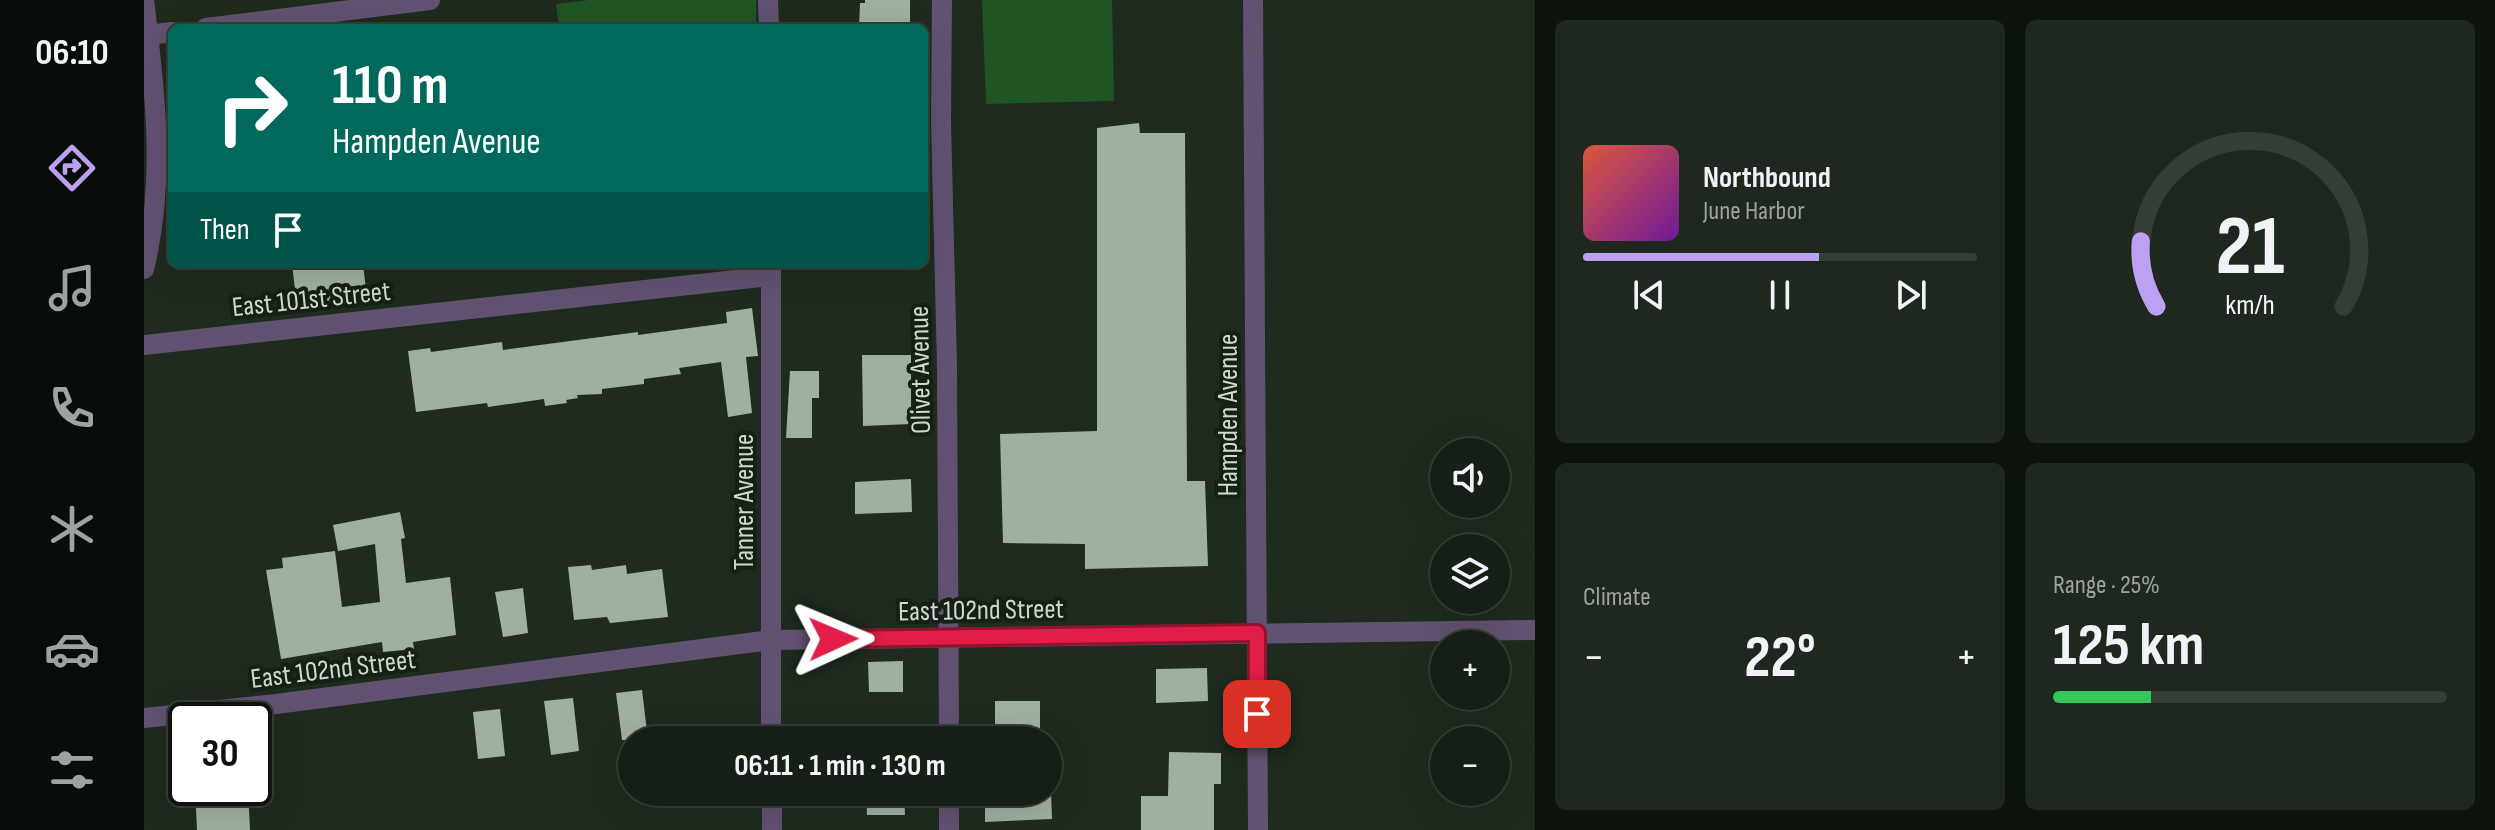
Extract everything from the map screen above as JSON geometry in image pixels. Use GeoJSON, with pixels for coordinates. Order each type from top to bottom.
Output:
{"type":"FeatureCollection","features":[{"type":"Feature","properties":{"kind":"street"},"geometry":{"type":"LineString","coordinates":[[144,0],[157,128],[157,185],[151,242],[144,269]]}},
{"type":"Feature","properties":{"kind":"street"},"geometry":{"type":"LineString","coordinates":[[238,24],[430,0]]}},
{"type":"Feature","properties":{"kind":"street"},"geometry":{"type":"LineString","coordinates":[[768,0],[769,24]]}},
{"type":"Feature","properties":{"kind":"street","name":"Olivet Avenue"},"geometry":{"type":"LineString","coordinates":[[942,0],[949,726]]}},
{"type":"Feature","properties":{"kind":"street","name":"Hampden Avenue"},"geometry":{"type":"LineString","coordinates":[[1253,0],[1258,830]]}},
{"type":"Feature","properties":{"kind":"street"},"geometry":{"type":"LineString","coordinates":[[148,35],[168,32]]}},
{"type":"Feature","properties":{"kind":"street","name":"East 101st Street"},"geometry":{"type":"LineString","coordinates":[[144,345],[771,270]]}},
{"type":"Feature","properties":{"kind":"street","name":"Tanner Avenue"},"geometry":{"type":"LineString","coordinates":[[771,270],[771,726]]}},
{"type":"Feature","properties":{"kind":"street","name":"East 102nd Street"},"geometry":{"type":"LineString","coordinates":[[144,718],[276,704],[771,640],[1535,630]]}},
{"type":"Feature","properties":{"kind":"street"},"geometry":{"type":"LineString","coordinates":[[772,806],[772,830]]}},
{"type":"Feature","properties":{"kind":"street"},"geometry":{"type":"LineString","coordinates":[[949,806],[949,830]]}},
{"type":"Feature","properties":{"kind":"green space"},"geometry":{"type":"Polygon","coordinates":[[[589,0],[756,0],[756,24],[558,24],[556,4],[589,0]]]}},
{"type":"Feature","properties":{"kind":"green space"},"geometry":{"type":"Polygon","coordinates":[[[982,0],[1112,0],[1114,101],[986,104],[982,0]]]}},
{"type":"Feature","properties":{"kind":"building"},"geometry":{"type":"Polygon","coordinates":[[[865,0],[910,0],[910,24],[859,24],[860,3],[865,3],[865,0]]]}},
{"type":"Feature","properties":{"kind":"building"},"geometry":{"type":"Polygon","coordinates":[[[1139,123],[1140,133],[1185,133],[1187,481],[1205,481],[1208,566],[1085,569],[1085,544],[1003,543],[1000,434],[1097,431],[1097,128],[1139,123]]]}},
{"type":"Feature","properties":{"kind":"building"},"geometry":{"type":"Polygon","coordinates":[[[292,268],[363,268],[367,298],[297,306],[292,268]]]}},
{"type":"Feature","properties":{"kind":"building"},"geometry":{"type":"Polygon","coordinates":[[[752,308],[758,356],[746,357],[752,413],[728,417],[721,362],[679,368],[681,374],[644,379],[644,384],[602,389],[602,394],[577,395],[578,398],[566,400],[567,403],[545,406],[544,399],[416,412],[408,351],[430,348],[431,352],[502,342],[503,350],[638,332],[638,335],[727,323],[726,312],[752,308]]]}},
{"type":"Feature","properties":{"kind":"building"},"geometry":{"type":"Polygon","coordinates":[[[862,355],[911,355],[911,424],[863,426],[862,355]]]}},
{"type":"Feature","properties":{"kind":"building"},"geometry":{"type":"Polygon","coordinates":[[[790,371],[819,371],[819,398],[812,398],[812,438],[786,438],[790,371]]]}},
{"type":"Feature","properties":{"kind":"building"},"geometry":{"type":"Polygon","coordinates":[[[911,479],[912,512],[855,514],[855,482],[911,479]]]}},
{"type":"Feature","properties":{"kind":"building"},"geometry":{"type":"Polygon","coordinates":[[[400,512],[405,538],[401,539],[406,583],[450,577],[456,635],[413,642],[414,649],[383,652],[382,642],[281,659],[266,570],[283,568],[282,558],[335,551],[342,607],[380,602],[375,544],[338,551],[333,525],[400,512]]]}},
{"type":"Feature","properties":{"kind":"building"},"geometry":{"type":"Polygon","coordinates":[[[591,565],[592,570],[626,565],[627,574],[662,569],[668,617],[610,623],[607,617],[574,620],[568,567],[591,565]]]}},
{"type":"Feature","properties":{"kind":"building"},"geometry":{"type":"Polygon","coordinates":[[[523,588],[528,633],[503,637],[495,592],[523,588]]]}},
{"type":"Feature","properties":{"kind":"building"},"geometry":{"type":"Polygon","coordinates":[[[903,661],[903,692],[869,692],[868,662],[903,661]]]}},
{"type":"Feature","properties":{"kind":"building"},"geometry":{"type":"Polygon","coordinates":[[[1207,668],[1208,701],[1156,703],[1156,669],[1207,668]]]}},
{"type":"Feature","properties":{"kind":"building"},"geometry":{"type":"Polygon","coordinates":[[[642,690],[646,726],[620,726],[616,693],[642,690]]]}},
{"type":"Feature","properties":{"kind":"building"},"geometry":{"type":"Polygon","coordinates":[[[573,698],[579,751],[551,755],[544,701],[573,698]]]}},
{"type":"Feature","properties":{"kind":"building"},"geometry":{"type":"Polygon","coordinates":[[[995,701],[1040,701],[1040,726],[995,726],[995,701]]]}},
{"type":"Feature","properties":{"kind":"building"},"geometry":{"type":"Polygon","coordinates":[[[500,709],[505,756],[478,759],[473,712],[500,709]]]}},
{"type":"Feature","properties":{"kind":"building"},"geometry":{"type":"Polygon","coordinates":[[[1169,752],[1221,753],[1221,784],[1214,784],[1214,830],[1141,830],[1141,796],[1168,796],[1169,752]]]}},
{"type":"Feature","properties":{"kind":"building"},"geometry":{"type":"Polygon","coordinates":[[[196,806],[249,806],[250,830],[197,830],[196,806]]]}},
{"type":"Feature","properties":{"kind":"building"},"geometry":{"type":"Polygon","coordinates":[[[867,806],[905,806],[905,815],[867,815],[867,806]]]}},
{"type":"Feature","properties":{"kind":"building"},"geometry":{"type":"Polygon","coordinates":[[[985,806],[1052,806],[1052,819],[985,822],[985,806]]]}},
{"type":"Feature","properties":{"kind":"route"},"geometry":{"type":"LineString","coordinates":[[833,639],[1257,633],[1257,714]]}}]}
